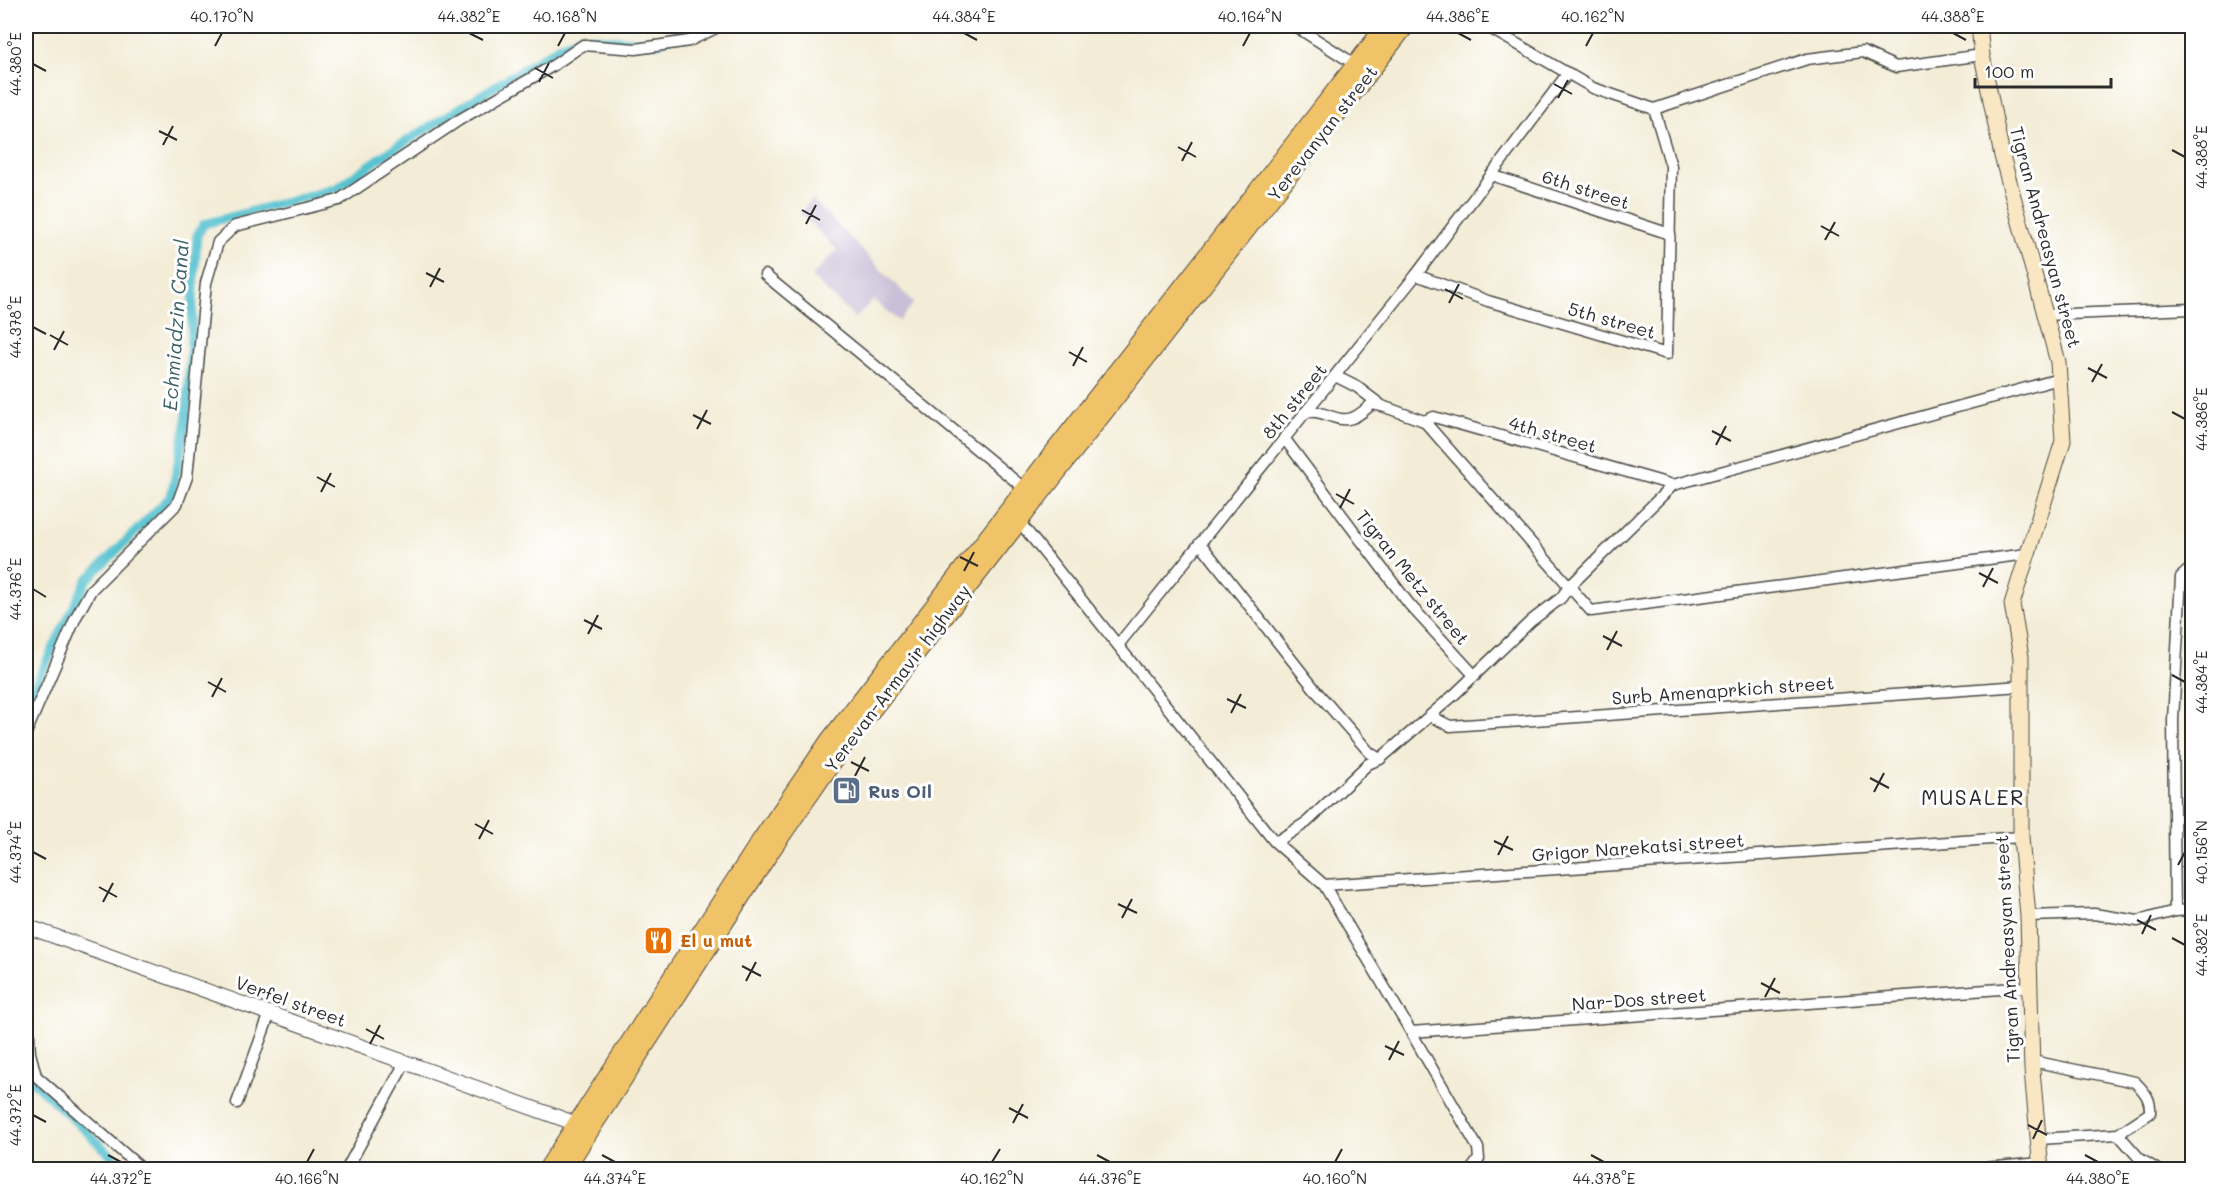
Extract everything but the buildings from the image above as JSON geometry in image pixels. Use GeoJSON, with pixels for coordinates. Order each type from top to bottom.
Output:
{"type":"FeatureCollection","features":[{"type":"Feature","properties":{"kind":"highway","name":"Yerevanyan street"},"geometry":{"type":"LineString","coordinates":[[1233,234],[1386,26]]}},
{"type":"Feature","properties":{"kind":"highway","name":"Yerevanyan street"},"geometry":{"type":"LineString","coordinates":[[1233,234],[1405,26]]}},
{"type":"Feature","properties":{"kind":"highway","name":"Yerevan-Armavir highway"},"geometry":{"type":"LineString","coordinates":[[621,1070],[762,839],[830,740],[1025,489],[1233,234]]}},
{"type":"Feature","properties":{"kind":"highway","name":"Yerevan-Armavir highway"},"geometry":{"type":"LineString","coordinates":[[601,1100],[841,749],[1018,520],[1233,234]]}},
{"type":"Feature","properties":{"kind":"highway"},"geometry":{"type":"LineString","coordinates":[[547,1170],[577,1124],[601,1100]]}},
{"type":"Feature","properties":{"kind":"highway"},"geometry":{"type":"LineString","coordinates":[[564,1170],[601,1100]]}},
{"type":"Feature","properties":{"kind":"main road","name":"Tigran Andreasyan street"},"geometry":{"type":"LineString","coordinates":[[1979,26],[1982,56],[2002,156],[2058,362],[2063,441],[2012,604],[2021,657],[2019,757],[2021,837],[2028,916],[2028,987],[2032,1061],[2041,1166]]}},
{"type":"Feature","properties":{"kind":"street"},"geometry":{"type":"LineString","coordinates":[[26,734],[76,617],[91,590],[177,504],[187,477],[206,282],[218,242],[235,226],[339,200],[459,120],[554,65],[583,45],[636,49],[689,41],[720,26]]}},
{"type":"Feature","properties":{"kind":"street"},"geometry":{"type":"LineString","coordinates":[[1295,26],[1356,65]]}},
{"type":"Feature","properties":{"kind":"street"},"geometry":{"type":"LineString","coordinates":[[1486,26],[1593,88],[1654,109],[1807,59],[1863,52],[1896,68],[1982,56]]}},
{"type":"Feature","properties":{"kind":"street","name":"8th street"},"geometry":{"type":"LineString","coordinates":[[1118,645],[1416,275],[1568,73]]}},
{"type":"Feature","properties":{"kind":"street","name":"5th street"},"geometry":{"type":"LineString","coordinates":[[1416,275],[1488,301],[1667,354],[1671,166],[1654,109]]}},
{"type":"Feature","properties":{"kind":"street","name":"6th street"},"geometry":{"type":"LineString","coordinates":[[1491,175],[1670,234]]}},
{"type":"Feature","properties":{"kind":"street"},"geometry":{"type":"LineString","coordinates":[[765,275],[1025,489]]}},
{"type":"Feature","properties":{"kind":"street"},"geometry":{"type":"LineString","coordinates":[[2045,315],[2193,309]]}},
{"type":"Feature","properties":{"kind":"street"},"geometry":{"type":"LineString","coordinates":[[1335,376],[1357,387],[1382,406]]}},
{"type":"Feature","properties":{"kind":"street"},"geometry":{"type":"LineString","coordinates":[[1275,842],[1306,822],[1368,764],[1380,759],[1475,676],[1531,621],[1561,598],[1569,587],[1674,485],[2059,379]]}},
{"type":"Feature","properties":{"kind":"street"},"geometry":{"type":"LineString","coordinates":[[1304,413],[1320,412],[1342,419],[1353,418],[1372,404],[1424,421],[1591,611],[2027,554]]}},
{"type":"Feature","properties":{"kind":"street","name":"4th street"},"geometry":{"type":"LineString","coordinates":[[1424,421],[1434,417],[1674,485]]}},
{"type":"Feature","properties":{"kind":"street","name":"Tigran Metz street"},"geometry":{"type":"LineString","coordinates":[[1284,438],[1409,604],[1475,676]]}},
{"type":"Feature","properties":{"kind":"street"},"geometry":{"type":"LineString","coordinates":[[1018,520],[1275,842],[1324,885],[1478,1148],[1479,1159],[1471,1170]]}},
{"type":"Feature","properties":{"kind":"street"},"geometry":{"type":"LineString","coordinates":[[1200,543],[1317,692],[1370,753],[1380,759]]}},
{"type":"Feature","properties":{"kind":"street"},"geometry":{"type":"LineString","coordinates":[[2175,911],[2173,720],[2181,578],[2193,567]]}},
{"type":"Feature","properties":{"kind":"street","name":"Surb Amenaprkich street"},"geometry":{"type":"LineString","coordinates":[[1430,716],[1450,726],[2021,686]]}},
{"type":"Feature","properties":{"kind":"street","name":"Grigor Narekatsi street"},"geometry":{"type":"LineString","coordinates":[[1324,885],[2021,837]]}},
{"type":"Feature","properties":{"kind":"street"},"geometry":{"type":"LineString","coordinates":[[2028,916],[2094,914],[2138,921],[2175,911],[2193,910]]}},
{"type":"Feature","properties":{"kind":"street","name":"Verfel street"},"geometry":{"type":"LineString","coordinates":[[26,926],[577,1124]]}},
{"type":"Feature","properties":{"kind":"street","name":"Nar-Dos street"},"geometry":{"type":"LineString","coordinates":[[1411,1032],[2028,987]]}},
{"type":"Feature","properties":{"kind":"street"},"geometry":{"type":"LineString","coordinates":[[26,990],[28,1054],[36,1076],[143,1170]]}},
{"type":"Feature","properties":{"kind":"street"},"geometry":{"type":"LineString","coordinates":[[237,1103],[270,1013]]}},
{"type":"Feature","properties":{"kind":"street"},"geometry":{"type":"LineString","coordinates":[[346,1170],[406,1061]]}},
{"type":"Feature","properties":{"kind":"street"},"geometry":{"type":"LineString","coordinates":[[2032,1061],[2135,1082],[2146,1093],[2151,1104],[2150,1113],[2118,1134],[2039,1139]]}},
{"type":"Feature","properties":{"kind":"street"},"geometry":{"type":"LineString","coordinates":[[2118,1134],[2140,1159],[2158,1170]]}},
{"type":"Feature","properties":{"kind":"street"},"geometry":{"type":"LineString","coordinates":[[1962,1170],[2041,1166]]}},
{"type":"Feature","properties":{"kind":"shaded area"},"geometry":{"type":"Polygon","coordinates":[[[812,199],[914,303],[899,321],[873,300],[855,318],[811,277],[837,250],[800,213],[812,199]]]}},
{"type":"Feature","properties":{"kind":"waterway","name":"Echmiadzin Canal"},"geometry":{"type":"LineString","coordinates":[[26,703],[87,580],[171,496],[186,425],[197,235],[204,224],[337,188],[387,153],[562,45],[580,37],[658,43],[693,26]]}},
{"type":"Feature","properties":{"kind":"waterway","name":"Echmiadzin Canal"},"geometry":{"type":"LineString","coordinates":[[27,1076],[127,1170]]}},
{"type":"Feature","properties":{"kind":"place","name":"Rus Oil"},"geometry":{"type":"Point","coordinates":[847,791]}},
{"type":"Feature","properties":{"kind":"place","name":"El u mut"},"geometry":{"type":"Point","coordinates":[659,940]}},
{"type":"Feature","properties":{"kind":"district","name":"MUSALER"},"geometry":{"type":"Point","coordinates":[1973,796]}}]}
